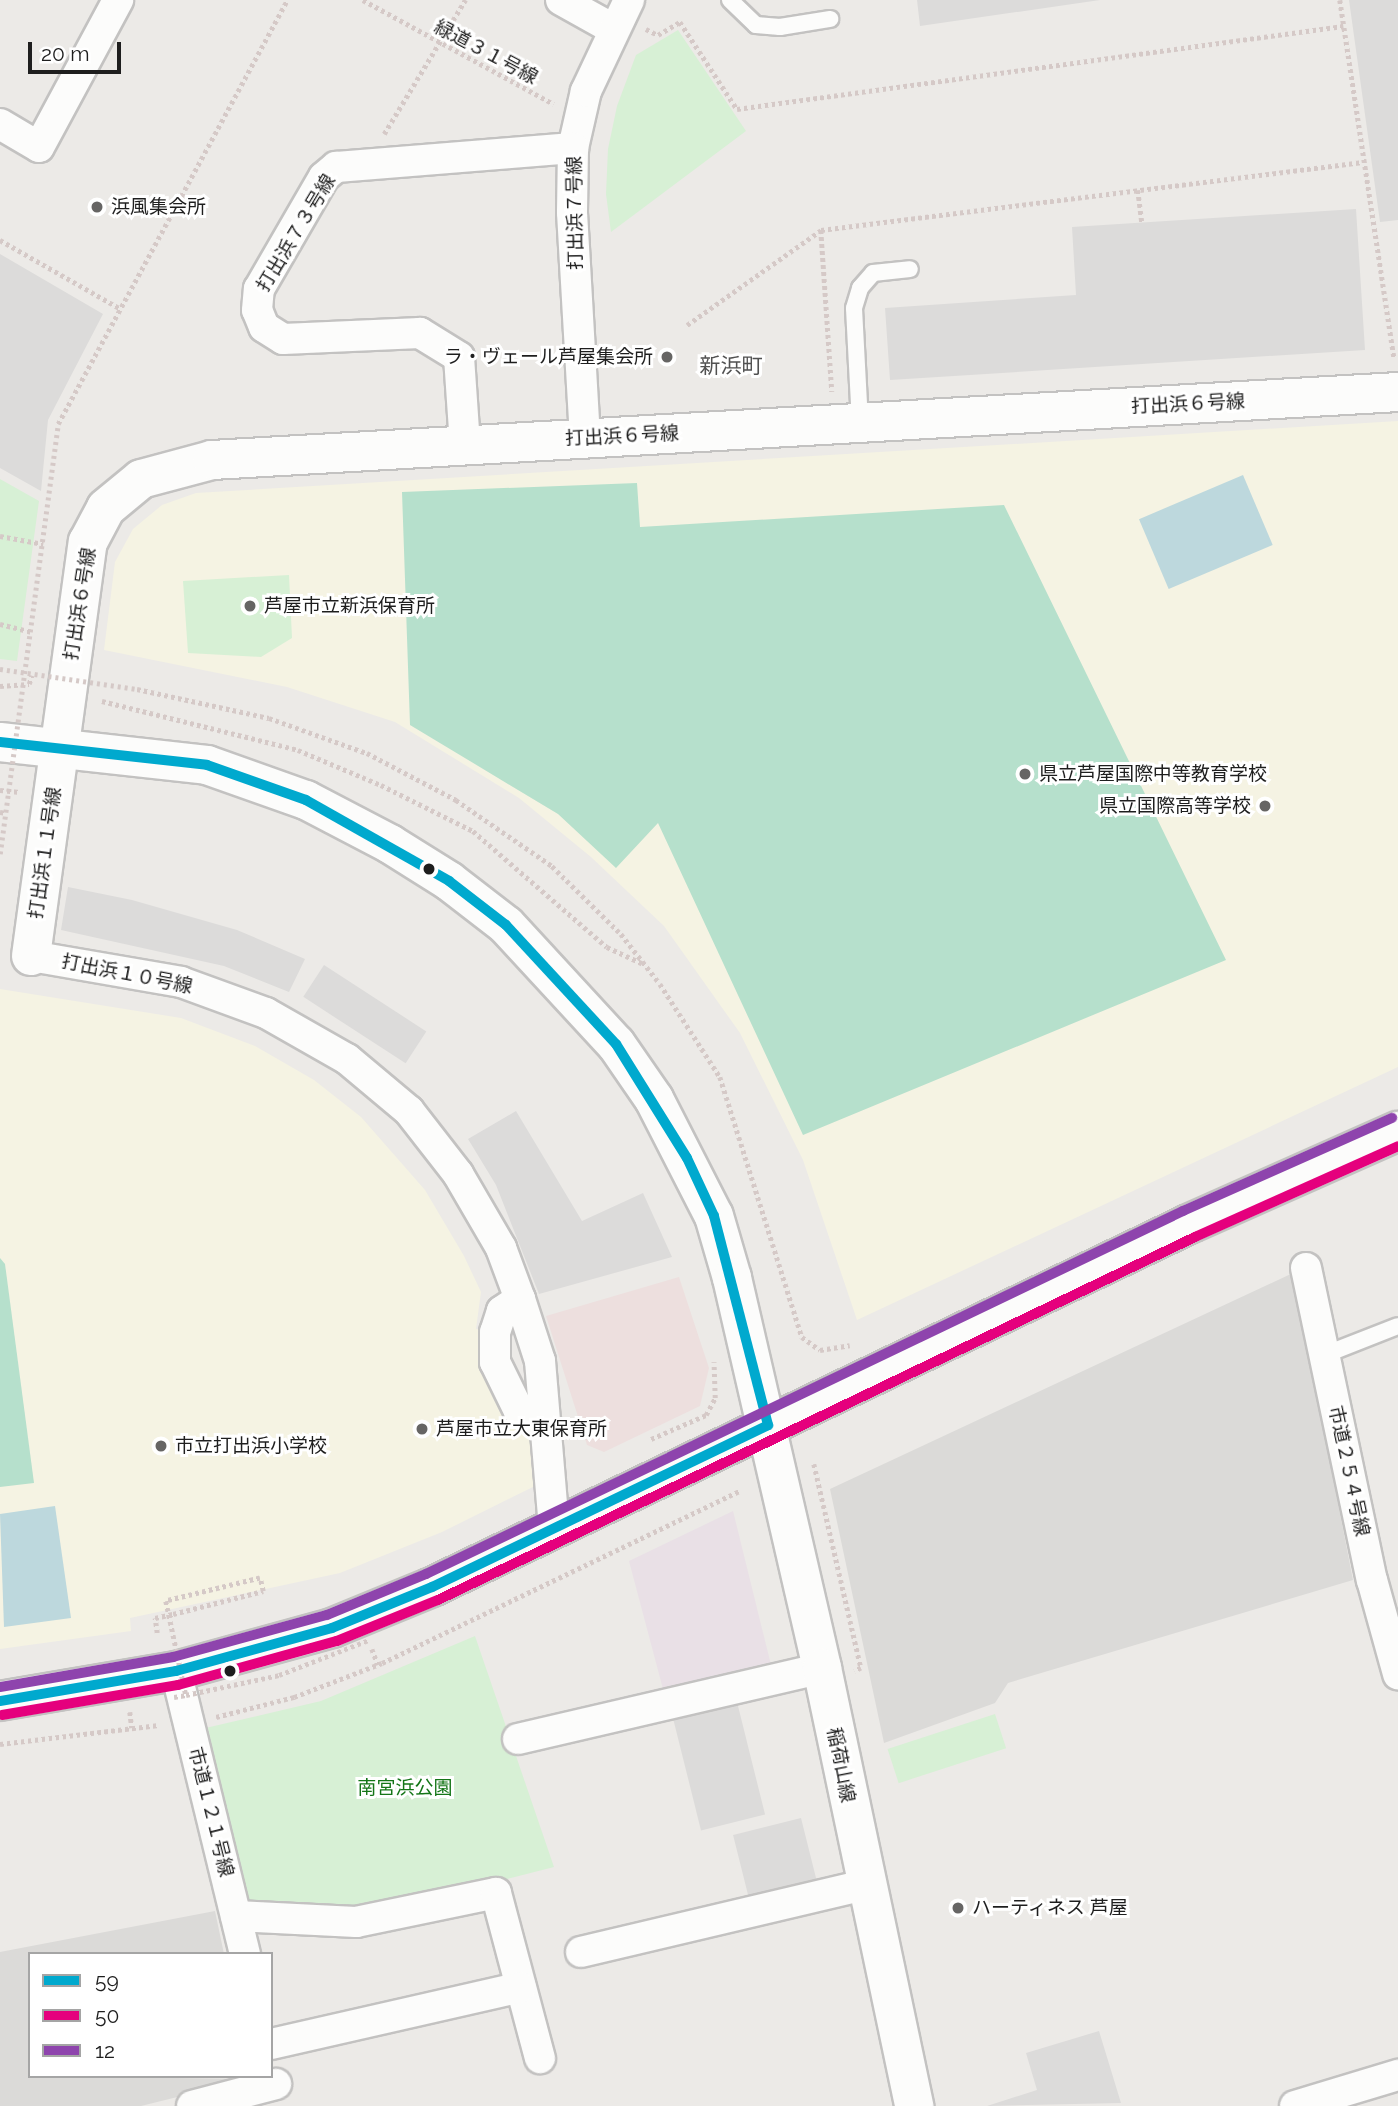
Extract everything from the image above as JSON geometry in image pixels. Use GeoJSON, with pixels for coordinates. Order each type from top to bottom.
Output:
{"type":"FeatureCollection","features":[{"type":"Feature","properties":{"kind":"street"},"geometry":{"type":"LineString","coordinates":[[0,124],[39,147],[118,0]]}},
{"type":"Feature","properties":{"kind":"street"},"geometry":{"type":"LineString","coordinates":[[561,0],[613,29]]}},
{"type":"Feature","properties":{"kind":"street","name":"打出浜７号線"},"geometry":{"type":"LineString","coordinates":[[585,438],[572,212],[573,148],[586,91],[629,0]]}},
{"type":"Feature","properties":{"kind":"street","name":"打出浜７３号線"},"geometry":{"type":"LineString","coordinates":[[465,444],[459,357],[420,333],[283,339],[264,327],[257,310],[259,289],[324,177],[336,167],[573,148]]}},
{"type":"Feature","properties":{"kind":"street","name":"打出浜６号線"},"geometry":{"type":"LineString","coordinates":[[58,749],[88,542],[106,508],[141,480],[212,460],[847,423],[1397,382]]}},
{"type":"Feature","properties":{"kind":"street","name":"稲荷山線"},"geometry":{"type":"LineString","coordinates":[[0,741],[207,765],[306,800],[449,881],[506,925],[616,1044],[687,1157],[714,1216],[768,1425],[914,2106]]}},
{"type":"Feature","properties":{"kind":"street","name":"打出浜１１号線"},"geometry":{"type":"LineString","coordinates":[[31,956],[58,749]]}},
{"type":"Feature","properties":{"kind":"street","name":"打出浜１０号線"},"geometry":{"type":"LineString","coordinates":[[31,956],[181,982],[265,1013],[347,1059],[409,1111],[458,1174],[501,1248],[520,1299],[540,1361],[548,1428],[554,1526]]}},
{"type":"Feature","properties":{"kind":"street"},"geometry":{"type":"LineString","coordinates":[[0,1701],[179,1687],[332,1628],[432,1587],[554,1526],[1189,1224],[1398,1131]]}},
{"type":"Feature","properties":{"kind":"street","name":"市道２５４号線"},"geometry":{"type":"LineString","coordinates":[[1306,1268],[1324,1355],[1385,1576],[1398,1674]]}},
{"type":"Feature","properties":{"kind":"street"},"geometry":{"type":"LineString","coordinates":[[520,1299],[502,1311],[495,1332],[495,1362],[519,1411],[548,1428]]}},
{"type":"Feature","properties":{"kind":"street"},"geometry":{"type":"LineString","coordinates":[[518,1739],[822,1668]]}},
{"type":"Feature","properties":{"kind":"street","name":"市道１２１号線"},"geometry":{"type":"LineString","coordinates":[[179,1687],[245,1952]]}},
{"type":"Feature","properties":{"kind":"street"},"geometry":{"type":"LineString","coordinates":[[581,1952],[865,1885]]}},
{"type":"Feature","properties":{"kind":"street"},"geometry":{"type":"LineString","coordinates":[[236,1916],[356,1922],[496,1893],[540,2058]]}},
{"type":"Feature","properties":{"kind":"street"},"geometry":{"type":"LineString","coordinates":[[273,2044],[521,1987]]}},
{"type":"Feature","properties":{"kind":"street"},"geometry":{"type":"LineString","coordinates":[[1295,2106],[1398,2075]]}},
{"type":"Feature","properties":{"kind":"street"},"geometry":{"type":"LineString","coordinates":[[192,2106],[276,2085]]}},
{"type":"Feature","properties":{"kind":"lane"},"geometry":{"type":"LineString","coordinates":[[730,0],[756,25],[780,27],[830,19]]}},
{"type":"Feature","properties":{"kind":"lane"},"geometry":{"type":"LineString","coordinates":[[847,423],[853,308],[860,288],[873,272],[911,269]]}},
{"type":"Feature","properties":{"kind":"lane"},"geometry":{"type":"LineString","coordinates":[[1324,1355],[1398,1326]]}},
{"type":"Feature","properties":{"kind":"path"},"geometry":{"type":"LineString","coordinates":[[0,855],[3,812],[27,673],[58,424],[286,0]]}},
{"type":"Feature","properties":{"kind":"path","name":"緑道３１号線"},"geometry":{"type":"LineString","coordinates":[[363,0],[561,107]]}},
{"type":"Feature","properties":{"kind":"path"},"geometry":{"type":"LineString","coordinates":[[366,164],[465,0]]}},
{"type":"Feature","properties":{"kind":"path"},"geometry":{"type":"LineString","coordinates":[[1340,0],[1397,382]]}},
{"type":"Feature","properties":{"kind":"path"},"geometry":{"type":"LineString","coordinates":[[642,27],[658,35],[680,22],[737,109],[1343,26]]}},
{"type":"Feature","properties":{"kind":"path"},"geometry":{"type":"LineString","coordinates":[[687,325],[821,230],[1363,162]]}},
{"type":"Feature","properties":{"kind":"path"},"geometry":{"type":"LineString","coordinates":[[1138,190],[1142,222]]}},
{"type":"Feature","properties":{"kind":"path"},"geometry":{"type":"LineString","coordinates":[[821,230],[847,423]]}},
{"type":"Feature","properties":{"kind":"path"},"geometry":{"type":"LineString","coordinates":[[0,240],[119,308]]}},
{"type":"Feature","properties":{"kind":"path"},"geometry":{"type":"LineString","coordinates":[[0,536],[12,536],[43,544]]}},
{"type":"Feature","properties":{"kind":"path"},"geometry":{"type":"LineString","coordinates":[[0,624],[32,632]]}},
{"type":"Feature","properties":{"kind":"path"},"geometry":{"type":"LineString","coordinates":[[0,686],[29,684],[36,666]]}},
{"type":"Feature","properties":{"kind":"path"},"geometry":{"type":"LineString","coordinates":[[0,669],[137,689]]}},
{"type":"Feature","properties":{"kind":"path"},"geometry":{"type":"LineString","coordinates":[[651,1439],[706,1415],[715,1398],[712,1352]]}},
{"type":"Feature","properties":{"kind":"path"},"geometry":{"type":"LineString","coordinates":[[814,1464],[822,1493]]}},
{"type":"Feature","properties":{"kind":"path"},"geometry":{"type":"LineString","coordinates":[[157,1633],[155,1618],[173,1614],[263,1591],[260,1578],[166,1601],[179,1687],[279,1675],[369,1640],[378,1665]]}},
{"type":"Feature","properties":{"kind":"shaded area"},"geometry":{"type":"Polygon","coordinates":[[[917,0],[1100,0],[920,26],[917,0]]]}},
{"type":"Feature","properties":{"kind":"shaded area"},"geometry":{"type":"Polygon","coordinates":[[[1349,0],[1398,0],[1398,220],[1380,222],[1349,0]]]}},
{"type":"Feature","properties":{"kind":"shaded area"},"geometry":{"type":"Polygon","coordinates":[[[1356,209],[1365,350],[890,380],[885,308],[1076,295],[1072,227],[1356,209]]]}},
{"type":"Feature","properties":{"kind":"shaded area"},"geometry":{"type":"Polygon","coordinates":[[[0,254],[103,314],[48,420],[41,491],[0,468],[0,254]]]}},
{"type":"Feature","properties":{"kind":"shaded area"},"geometry":{"type":"Polygon","coordinates":[[[1398,421],[1398,1067],[857,1320],[803,1160],[740,1033],[664,926],[591,857],[519,798],[395,722],[287,687],[104,650],[115,562],[133,529],[162,505],[196,493],[1398,421]]]}},
{"type":"Feature","properties":{"kind":"shaded area"},"geometry":{"type":"Polygon","coordinates":[[[68,887],[132,900],[237,930],[305,959],[289,992],[224,966],[61,930],[68,887]]]}},
{"type":"Feature","properties":{"kind":"shaded area"},"geometry":{"type":"Polygon","coordinates":[[[324,965],[426,1031],[406,1063],[303,997],[324,965]]]}},
{"type":"Feature","properties":{"kind":"shaded area","name":"市立打出浜小学校"},"geometry":{"type":"Polygon","coordinates":[[[0,989],[181,1018],[255,1046],[314,1080],[361,1117],[425,1190],[464,1256],[481,1292],[476,1329],[487,1330],[537,1438],[537,1485],[442,1532],[340,1573],[130,1618],[131,1631],[0,1649],[0,989]]]}},
{"type":"Feature","properties":{"kind":"shaded area"},"geometry":{"type":"Polygon","coordinates":[[[516,1111],[582,1221],[643,1193],[672,1257],[539,1294],[496,1185],[468,1139],[516,1111]]]}},
{"type":"Feature","properties":{"kind":"shaded area"},"geometry":{"type":"Polygon","coordinates":[[[1293,1273],[1353,1580],[1008,1683],[995,1703],[884,1743],[830,1489],[1293,1273]]]}},
{"type":"Feature","properties":{"kind":"shaded area"},"geometry":{"type":"Polygon","coordinates":[[[679,1277],[709,1368],[700,1406],[604,1452],[587,1445],[546,1316],[679,1277]]]}},
{"type":"Feature","properties":{"kind":"shaded area"},"geometry":{"type":"Polygon","coordinates":[[[733,1511],[771,1665],[663,1689],[629,1561],[733,1511]]]}},
{"type":"Feature","properties":{"kind":"shaded area"},"geometry":{"type":"Polygon","coordinates":[[[737,1702],[765,1815],[701,1831],[673,1718],[737,1702]]]}},
{"type":"Feature","properties":{"kind":"shaded area"},"geometry":{"type":"Polygon","coordinates":[[[801,1818],[817,1881],[749,1898],[733,1835],[801,1818]]]}},
{"type":"Feature","properties":{"kind":"shaded area"},"geometry":{"type":"Polygon","coordinates":[[[215,1911],[224,1952],[28,1952],[28,2078],[250,2079],[141,2106],[0,2106],[0,1952],[215,1911]]]}},
{"type":"Feature","properties":{"kind":"shaded area"},"geometry":{"type":"Polygon","coordinates":[[[1099,2031],[1121,2103],[987,2106],[1037,2090],[1026,2053],[1099,2031]]]}},
{"type":"Feature","properties":{"kind":"green space"},"geometry":{"type":"Polygon","coordinates":[[[678,30],[746,131],[611,232],[606,194],[608,149],[617,106],[636,55],[678,30]]]}},
{"type":"Feature","properties":{"kind":"green space"},"geometry":{"type":"Polygon","coordinates":[[[0,479],[39,501],[17,661],[0,659],[0,479]]]}},
{"type":"Feature","properties":{"kind":"green space"},"geometry":{"type":"Polygon","coordinates":[[[637,483],[640,527],[1004,505],[1226,960],[803,1135],[658,823],[616,868],[558,814],[410,725],[402,492],[637,483]]]}},
{"type":"Feature","properties":{"kind":"green space"},"geometry":{"type":"Polygon","coordinates":[[[289,575],[292,638],[261,657],[188,653],[183,581],[289,575]]]}},
{"type":"Feature","properties":{"kind":"green space"},"geometry":{"type":"Polygon","coordinates":[[[0,1258],[5,1264],[34,1483],[0,1487],[0,1258]]]}},
{"type":"Feature","properties":{"kind":"green space","name":"南宮浜公園"},"geometry":{"type":"Polygon","coordinates":[[[475,1636],[554,1867],[357,1917],[241,1911],[197,1730],[321,1701],[475,1636]]]}},
{"type":"Feature","properties":{"kind":"green space"},"geometry":{"type":"Polygon","coordinates":[[[995,1714],[1006,1748],[899,1783],[888,1749],[995,1714]]]}},
{"type":"Feature","properties":{"kind":"water"},"geometry":{"type":"Polygon","coordinates":[[[1243,475],[1273,545],[1169,589],[1139,519],[1243,475]]]}},
{"type":"Feature","properties":{"kind":"water"},"geometry":{"type":"Polygon","coordinates":[[[55,1506],[71,1618],[4,1627],[0,1514],[55,1506]]]}},
{"type":"Feature","properties":{"kind":"transit line","name":"59"},"geometry":{"type":"LineString","coordinates":[[0,742],[207,765],[306,800],[449,881],[506,925],[616,1044],[687,1158],[714,1216],[768,1425]]}},
{"type":"Feature","properties":{"kind":"transit line","name":"12"},"geometry":{"type":"LineString","coordinates":[[0,1687],[173,1657],[327,1615],[426,1574],[1183,1211],[1392,1118]]}},
{"type":"Feature","properties":{"kind":"transit line","name":"50"},"geometry":{"type":"LineString","coordinates":[[2,1715],[178,1685],[337,1641],[438,1600],[1195,1237],[1398,1146]]}},
{"type":"Feature","properties":{"kind":"transit line","name":"59"},"geometry":{"type":"LineString","coordinates":[[0,1701],[176,1671],[332,1628],[432,1587],[768,1425]]}},
{"type":"Feature","properties":{"kind":"place","name":"浜風集会所"},"geometry":{"type":"Point","coordinates":[97,207]}},
{"type":"Feature","properties":{"kind":"place","name":"ラ・ヴェール芦屋集会所"},"geometry":{"type":"Point","coordinates":[667,357]}},
{"type":"Feature","properties":{"kind":"place","name":"芦屋市立新浜保育所"},"geometry":{"type":"Point","coordinates":[250,606]}},
{"type":"Feature","properties":{"kind":"place","name":"県立芦屋国際中等教育学校"},"geometry":{"type":"Point","coordinates":[1025,774]}},
{"type":"Feature","properties":{"kind":"place","name":"県立国際高等学校"},"geometry":{"type":"Point","coordinates":[1265,806]}},
{"type":"Feature","properties":{"kind":"place","name":"芦屋市立大東保育所"},"geometry":{"type":"Point","coordinates":[422,1429]}},
{"type":"Feature","properties":{"kind":"place","name":"市立打出浜小学校"},"geometry":{"type":"Point","coordinates":[161,1446]}},
{"type":"Feature","properties":{"kind":"place","name":"ハーティネス 芦屋"},"geometry":{"type":"Point","coordinates":[958,1908]}},
{"type":"Feature","properties":{"kind":"district","name":"新浜町"},"geometry":{"type":"Point","coordinates":[731,366]}}]}
